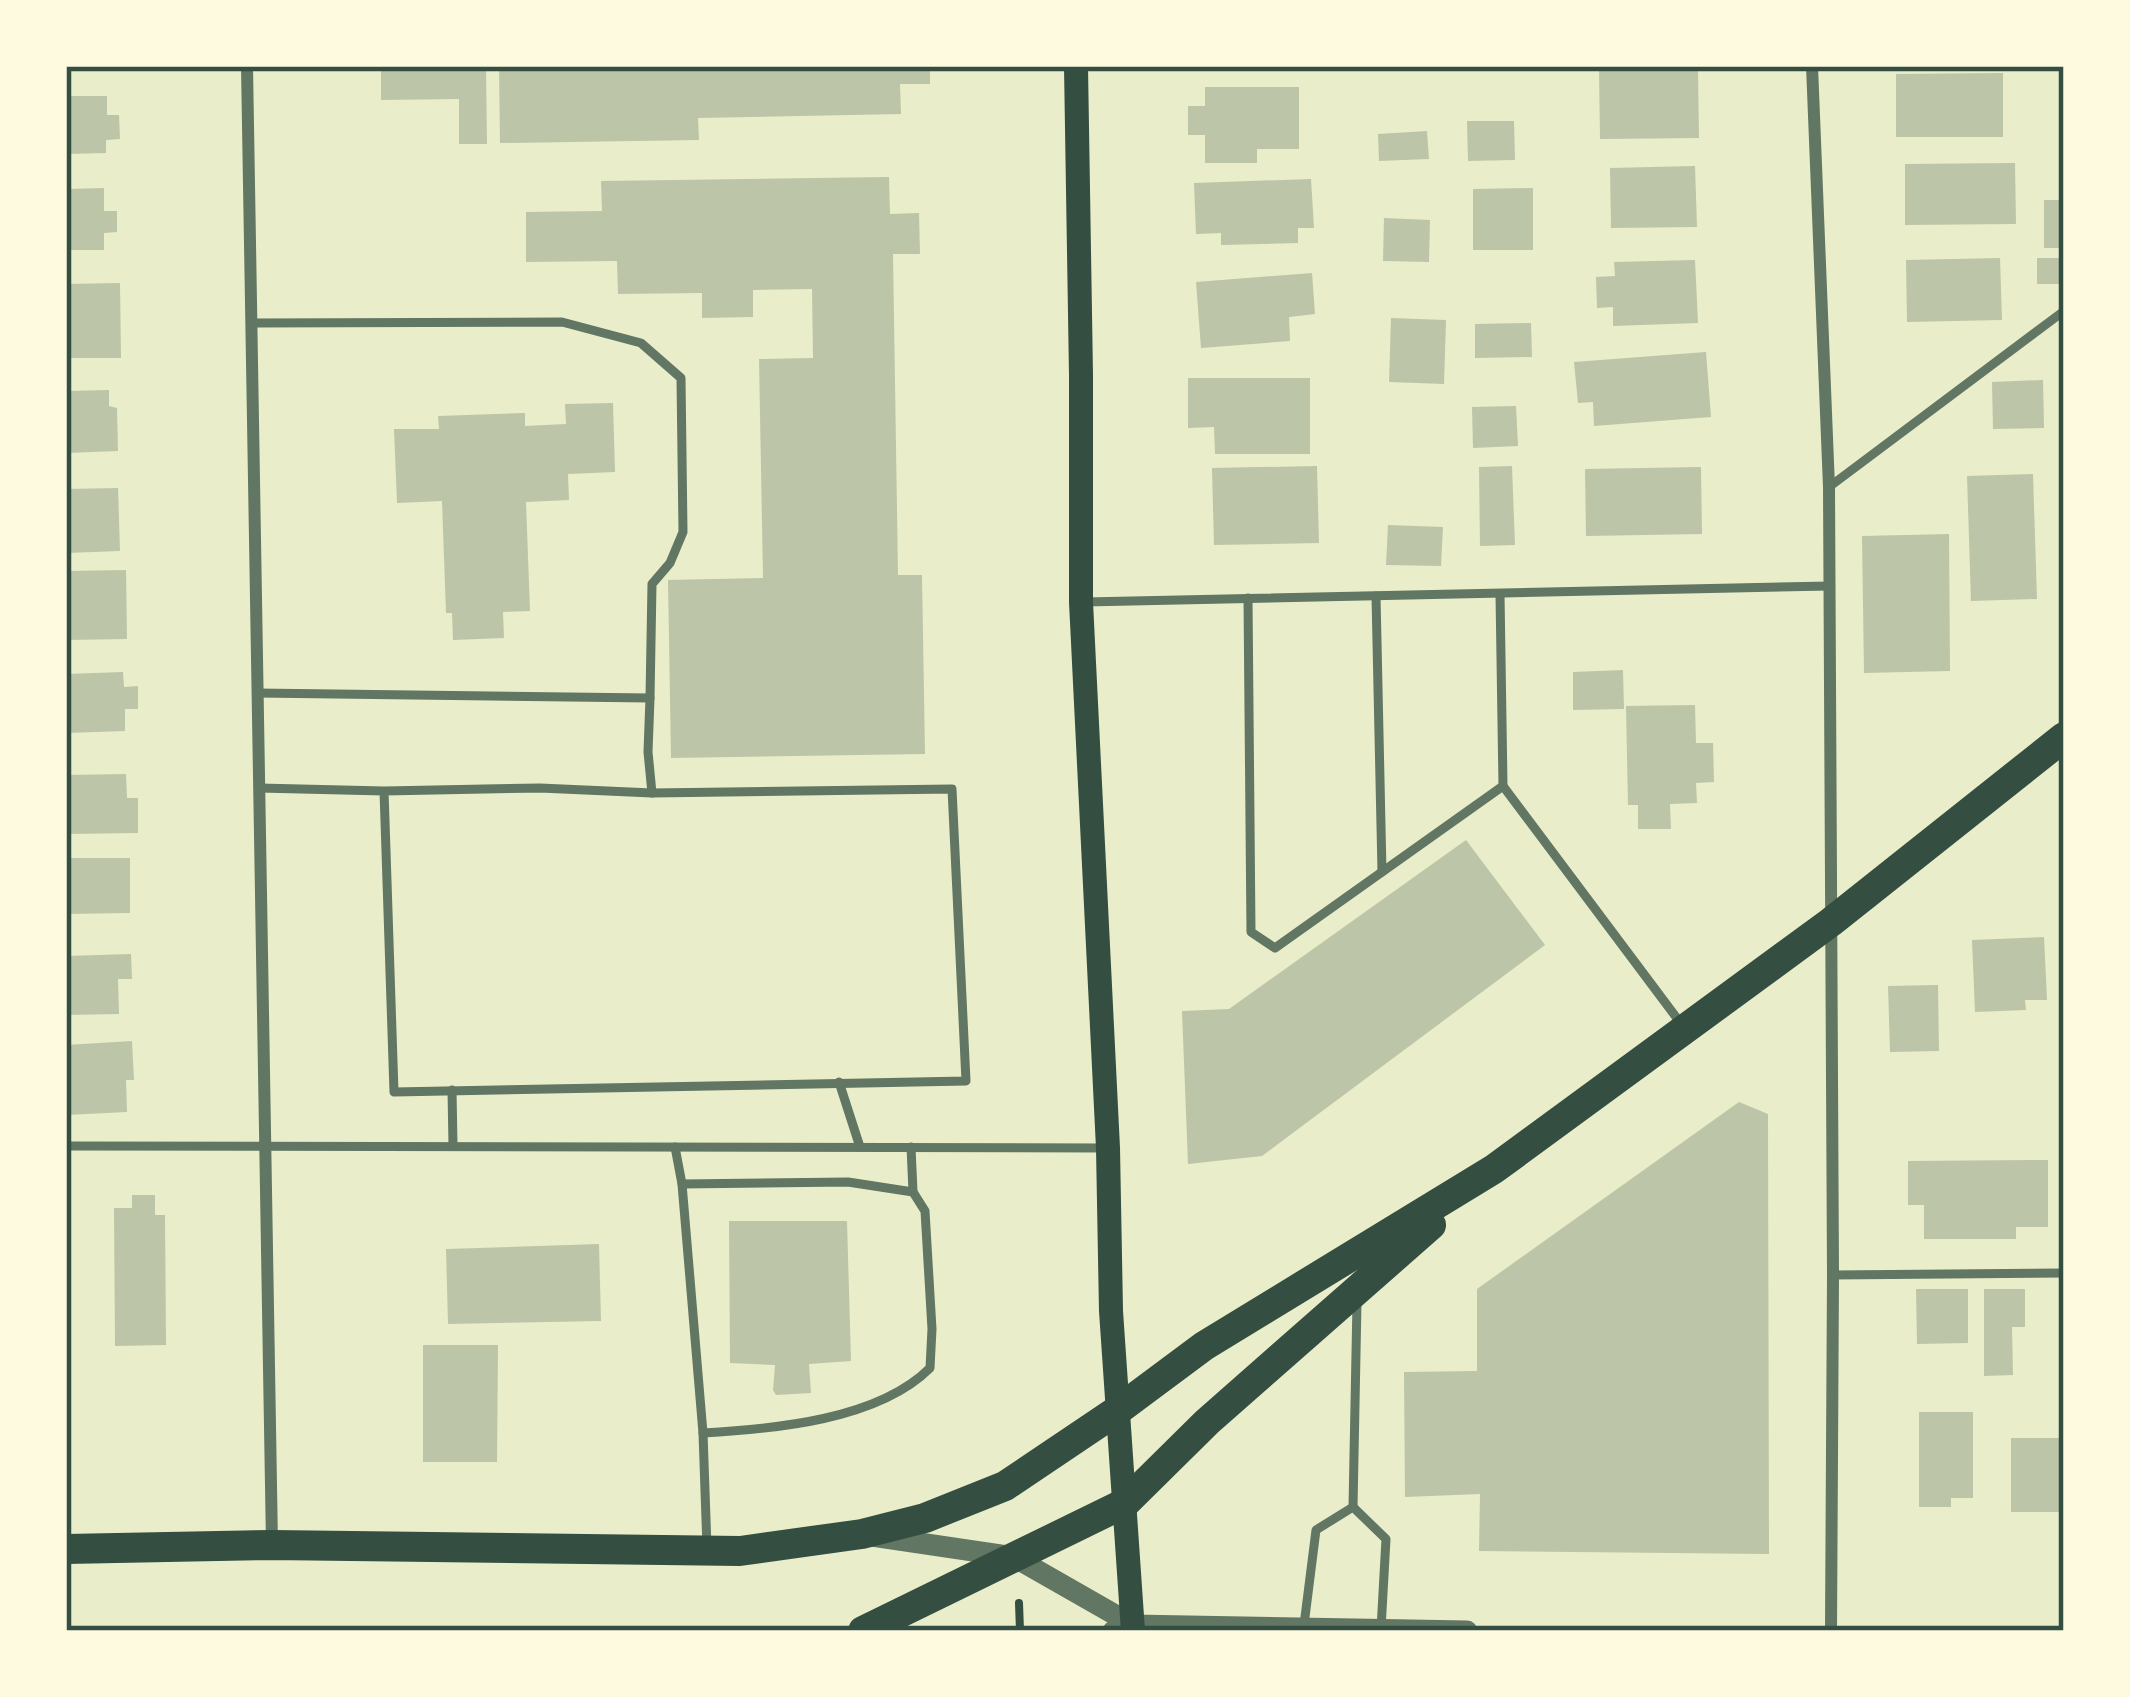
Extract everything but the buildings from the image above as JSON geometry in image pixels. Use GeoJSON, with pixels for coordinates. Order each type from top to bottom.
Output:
{"type":"FeatureCollection","features":[{"type":"Feature","properties":{"kind":"main road"},"geometry":{"type":"LineString","coordinates":[[1076,66],[1081,602],[1112,1311],[1125,1503],[1126,1629]]}},
{"type":"Feature","properties":{"kind":"main road"},"geometry":{"type":"LineString","coordinates":[[863,1631],[1017,1572],[1125,1503],[1207,1422],[1495,1169],[1831,922],[2064,737]]}},
{"type":"Feature","properties":{"kind":"main road"},"geometry":{"type":"LineString","coordinates":[[66,1550],[272,1545],[740,1552],[862,1534],[925,1518],[1005,1486],[1118,1411],[1204,1346],[1495,1169]]}},
{"type":"Feature","properties":{"kind":"street"},"geometry":{"type":"LineString","coordinates":[[247,66],[272,1545]]}},
{"type":"Feature","properties":{"kind":"street"},"geometry":{"type":"LineString","coordinates":[[1812,66],[1829,488],[1831,1631]]}},
{"type":"Feature","properties":{"kind":"street"},"geometry":{"type":"LineString","coordinates":[[862,1534],[1017,1572],[1126,1629],[1467,1631]]}},
{"type":"Feature","properties":{"kind":"lane"},"geometry":{"type":"LineString","coordinates":[[1829,488],[2064,311]]}},
{"type":"Feature","properties":{"kind":"lane"},"geometry":{"type":"LineString","coordinates":[[251,323],[562,322],[641,343],[681,378],[683,532],[670,563],[652,584],[652,793]]}},
{"type":"Feature","properties":{"kind":"lane"},"geometry":{"type":"LineString","coordinates":[[1081,602],[1830,586]]}},
{"type":"Feature","properties":{"kind":"lane"},"geometry":{"type":"LineString","coordinates":[[1500,594],[1503,786],[1685,1029]]}},
{"type":"Feature","properties":{"kind":"lane"},"geometry":{"type":"LineString","coordinates":[[1376,596],[1382,872]]}},
{"type":"Feature","properties":{"kind":"lane"},"geometry":{"type":"LineString","coordinates":[[1248,598],[1251,932],[1275,948],[1503,786]]}},
{"type":"Feature","properties":{"kind":"lane"},"geometry":{"type":"LineString","coordinates":[[257,693],[650,698]]}},
{"type":"Feature","properties":{"kind":"lane"},"geometry":{"type":"LineString","coordinates":[[259,788],[652,793],[952,789],[966,1081],[394,1092],[384,791]]}},
{"type":"Feature","properties":{"kind":"lane"},"geometry":{"type":"LineString","coordinates":[[839,1082],[860,1148]]}},
{"type":"Feature","properties":{"kind":"lane"},"geometry":{"type":"LineString","coordinates":[[452,1090],[453,1146]]}},
{"type":"Feature","properties":{"kind":"lane"},"geometry":{"type":"LineString","coordinates":[[66,1146],[1108,1148]]}},
{"type":"Feature","properties":{"kind":"lane"},"geometry":{"type":"LineString","coordinates":[[675,1147],[703,1433],[707,1552]]}},
{"type":"Feature","properties":{"kind":"lane"},"geometry":{"type":"LineString","coordinates":[[703,1433],[762,1430],[820,1419],[912,1386],[931,1368],[926,1210],[913,1192],[911,1148]]}},
{"type":"Feature","properties":{"kind":"lane"},"geometry":{"type":"LineString","coordinates":[[682,1184],[848,1182],[913,1192]]}},
{"type":"Feature","properties":{"kind":"lane"},"geometry":{"type":"LineString","coordinates":[[1833,1275],[2064,1273]]}},
{"type":"Feature","properties":{"kind":"lane"},"geometry":{"type":"LineString","coordinates":[[1358,1289],[1352,1507],[1386,1538],[1381,1629]]}},
{"type":"Feature","properties":{"kind":"lane"},"geometry":{"type":"LineString","coordinates":[[1303,1628],[1316,1530],[1352,1507]]}},
{"type":"Feature","properties":{"kind":"path"},"geometry":{"type":"LineString","coordinates":[[1017,1572],[1021,1631]]}}]}
